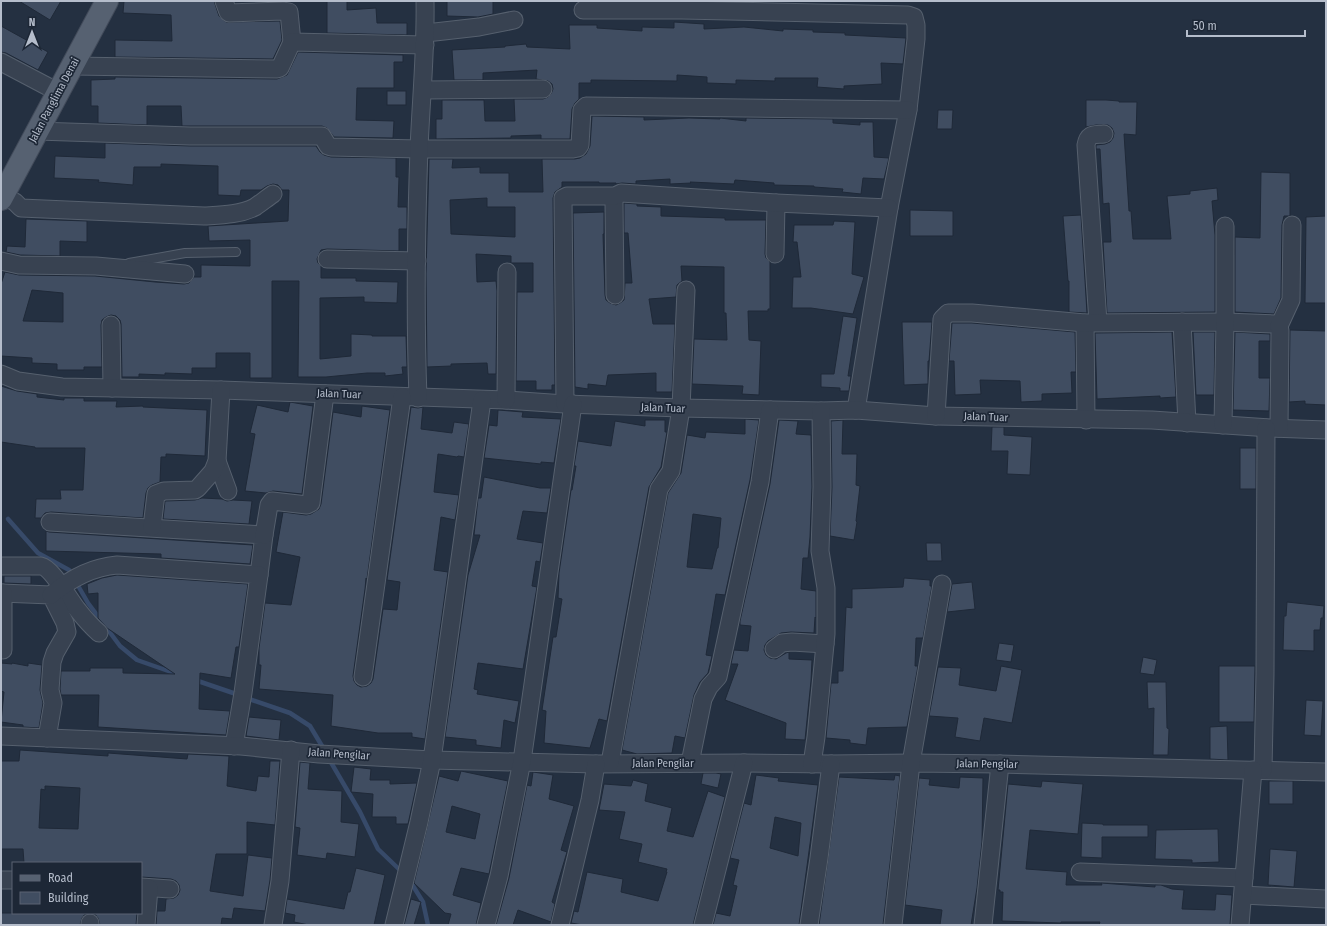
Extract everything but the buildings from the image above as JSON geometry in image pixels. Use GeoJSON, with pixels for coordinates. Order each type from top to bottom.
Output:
{"type":"FeatureCollection","features":[{"type":"Feature","properties":{"kind":"main road","name":"Jalan Panglima Denai"},"geometry":{"type":"LineString","coordinates":[[2,197],[107,1]]}},
{"type":"Feature","properties":{"kind":"street"},"geometry":{"type":"LineString","coordinates":[[72,66],[280,68],[292,42],[289,12],[229,13],[224,1]]}},
{"type":"Feature","properties":{"kind":"street"},"geometry":{"type":"LineString","coordinates":[[363,677],[410,397],[416,334],[419,149],[426,39],[425,1]]}},
{"type":"Feature","properties":{"kind":"street"},"geometry":{"type":"LineString","coordinates":[[583,10],[682,6],[908,15],[914,17],[916,24],[916,39],[908,110],[889,208],[856,410]]}},
{"type":"Feature","properties":{"kind":"street"},"geometry":{"type":"LineString","coordinates":[[292,42],[426,39],[514,20]]}},
{"type":"Feature","properties":{"kind":"street"},"geometry":{"type":"LineString","coordinates":[[1,62],[58,92]]}},
{"type":"Feature","properties":{"kind":"street"},"geometry":{"type":"LineString","coordinates":[[423,90],[543,89]]}},
{"type":"Feature","properties":{"kind":"street"},"geometry":{"type":"LineString","coordinates":[[37,131],[190,136],[322,136],[328,146],[331,147],[419,149],[573,149],[580,146],[582,110],[586,106],[908,110]]}},
{"type":"Feature","properties":{"kind":"street"},"geometry":{"type":"LineString","coordinates":[[1086,420],[1092,322],[1086,145],[1087,139],[1090,136],[1104,134]]}},
{"type":"Feature","properties":{"kind":"street"},"geometry":{"type":"LineString","coordinates":[[486,925],[500,876],[522,761],[569,404],[563,198],[567,196],[616,196],[621,193],[776,203],[889,208]]}},
{"type":"Feature","properties":{"kind":"street"},"geometry":{"type":"LineString","coordinates":[[2,197],[15,202],[21,208],[204,216],[244,211],[255,206],[273,194]]}},
{"type":"Feature","properties":{"kind":"street"},"geometry":{"type":"LineString","coordinates":[[615,295],[614,202],[616,196]]}},
{"type":"Feature","properties":{"kind":"street"},"geometry":{"type":"LineString","coordinates":[[775,254],[776,203]]}},
{"type":"Feature","properties":{"kind":"street"},"geometry":{"type":"LineString","coordinates":[[1240,925],[1243,887],[1258,770],[1265,666],[1272,428],[1280,331],[1279,326],[1291,300],[1292,225]]}},
{"type":"Feature","properties":{"kind":"street"},"geometry":{"type":"LineString","coordinates":[[1223,425],[1226,322],[1225,226]]}},
{"type":"Feature","properties":{"kind":"street"},"geometry":{"type":"LineString","coordinates":[[326,259],[417,261]]}},
{"type":"Feature","properties":{"kind":"street"},"geometry":{"type":"LineString","coordinates":[[1,261],[19,265],[96,266],[185,274]]}},
{"type":"Feature","properties":{"kind":"street"},"geometry":{"type":"LineString","coordinates":[[506,400],[507,272]]}},
{"type":"Feature","properties":{"kind":"street"},"geometry":{"type":"LineString","coordinates":[[560,925],[590,800],[603,764],[659,489],[671,471],[681,408],[686,290]]}},
{"type":"Feature","properties":{"kind":"street"},"geometry":{"type":"LineString","coordinates":[[936,416],[942,320],[948,313],[972,313],[1092,322],[1226,322],[1275,324],[1279,326]]}},
{"type":"Feature","properties":{"kind":"street"},"geometry":{"type":"LineString","coordinates":[[1182,322],[1187,423]]}},
{"type":"Feature","properties":{"kind":"street"},"geometry":{"type":"LineString","coordinates":[[111,326],[112,388]]}},
{"type":"Feature","properties":{"kind":"street","name":"Jalan Tuar"},"geometry":{"type":"LineString","coordinates":[[1,374],[18,381],[62,387],[221,390],[681,408],[821,411],[856,410],[936,416],[1086,420],[1152,420],[1326,430]]}},
{"type":"Feature","properties":{"kind":"street"},"geometry":{"type":"LineString","coordinates":[[152,527],[156,494],[164,491],[195,490],[213,471],[216,461],[221,390]]}},
{"type":"Feature","properties":{"kind":"street"},"geometry":{"type":"LineString","coordinates":[[234,746],[269,505],[272,501],[307,505],[311,503],[326,394]]}},
{"type":"Feature","properties":{"kind":"street"},"geometry":{"type":"LineString","coordinates":[[394,925],[419,822],[432,760],[482,400]]}},
{"type":"Feature","properties":{"kind":"street"},"geometry":{"type":"LineString","coordinates":[[690,763],[703,699],[709,687],[718,677],[760,482],[770,410]]}},
{"type":"Feature","properties":{"kind":"street"},"geometry":{"type":"LineString","coordinates":[[812,764],[826,634],[826,588],[820,551],[822,487],[821,411]]}},
{"type":"Feature","properties":{"kind":"street"},"geometry":{"type":"LineString","coordinates":[[216,461],[228,491]]}},
{"type":"Feature","properties":{"kind":"street"},"geometry":{"type":"LineString","coordinates":[[50,522],[264,535]]}},
{"type":"Feature","properties":{"kind":"street"},"geometry":{"type":"LineString","coordinates":[[3,650],[2,593],[63,586],[101,567],[117,565],[258,575]]}},
{"type":"Feature","properties":{"kind":"street"},"geometry":{"type":"LineString","coordinates":[[1,566],[43,566],[63,586],[77,609],[99,633]]}},
{"type":"Feature","properties":{"kind":"street"},"geometry":{"type":"LineString","coordinates":[[893,925],[911,763],[942,584]]}},
{"type":"Feature","properties":{"kind":"street"},"geometry":{"type":"LineString","coordinates":[[47,738],[53,703],[50,690],[52,662],[55,653],[67,632],[65,623],[63,586]]}},
{"type":"Feature","properties":{"kind":"street"},"geometry":{"type":"LineString","coordinates":[[774,649],[782,643],[792,642],[825,644]]}},
{"type":"Feature","properties":{"kind":"street","name":"Jalan Pengilar"},"geometry":{"type":"LineString","coordinates":[[1,736],[234,746],[291,750],[319,754],[432,760],[603,764],[1000,764],[1326,772]]}},
{"type":"Feature","properties":{"kind":"street"},"geometry":{"type":"LineString","coordinates":[[273,925],[280,881],[291,750]]}},
{"type":"Feature","properties":{"kind":"street"},"geometry":{"type":"LineString","coordinates":[[702,925],[744,763]]}},
{"type":"Feature","properties":{"kind":"street"},"geometry":{"type":"LineString","coordinates":[[808,925],[819,858],[831,764]]}},
{"type":"Feature","properties":{"kind":"street"},"geometry":{"type":"LineString","coordinates":[[983,925],[1000,764]]}},
{"type":"Feature","properties":{"kind":"street"},"geometry":{"type":"LineString","coordinates":[[1080,872],[1243,887],[1326,899]]}},
{"type":"Feature","properties":{"kind":"street"},"geometry":{"type":"LineString","coordinates":[[1,880],[12,880]]}},
{"type":"Feature","properties":{"kind":"street"},"geometry":{"type":"LineString","coordinates":[[146,925],[145,888],[170,889]]}},
{"type":"Feature","properties":{"kind":"lane"},"geometry":{"type":"LineString","coordinates":[[122,268],[129,263],[185,253],[236,252]]}},
{"type":"Feature","properties":{"kind":"waterway"},"geometry":{"type":"LineString","coordinates":[[8,519],[38,553],[69,570],[88,603],[120,646],[137,660],[177,674]]}},
{"type":"Feature","properties":{"kind":"waterway"},"geometry":{"type":"LineString","coordinates":[[195,680],[239,695]]}},
{"type":"Feature","properties":{"kind":"waterway"},"geometry":{"type":"LineString","coordinates":[[246,698],[290,713],[310,726],[325,751]]}},
{"type":"Feature","properties":{"kind":"waterway"},"geometry":{"type":"LineString","coordinates":[[329,759],[360,812],[378,849],[402,872]]}},
{"type":"Feature","properties":{"kind":"waterway"},"geometry":{"type":"LineString","coordinates":[[410,881],[423,902],[428,925]]}}]}
